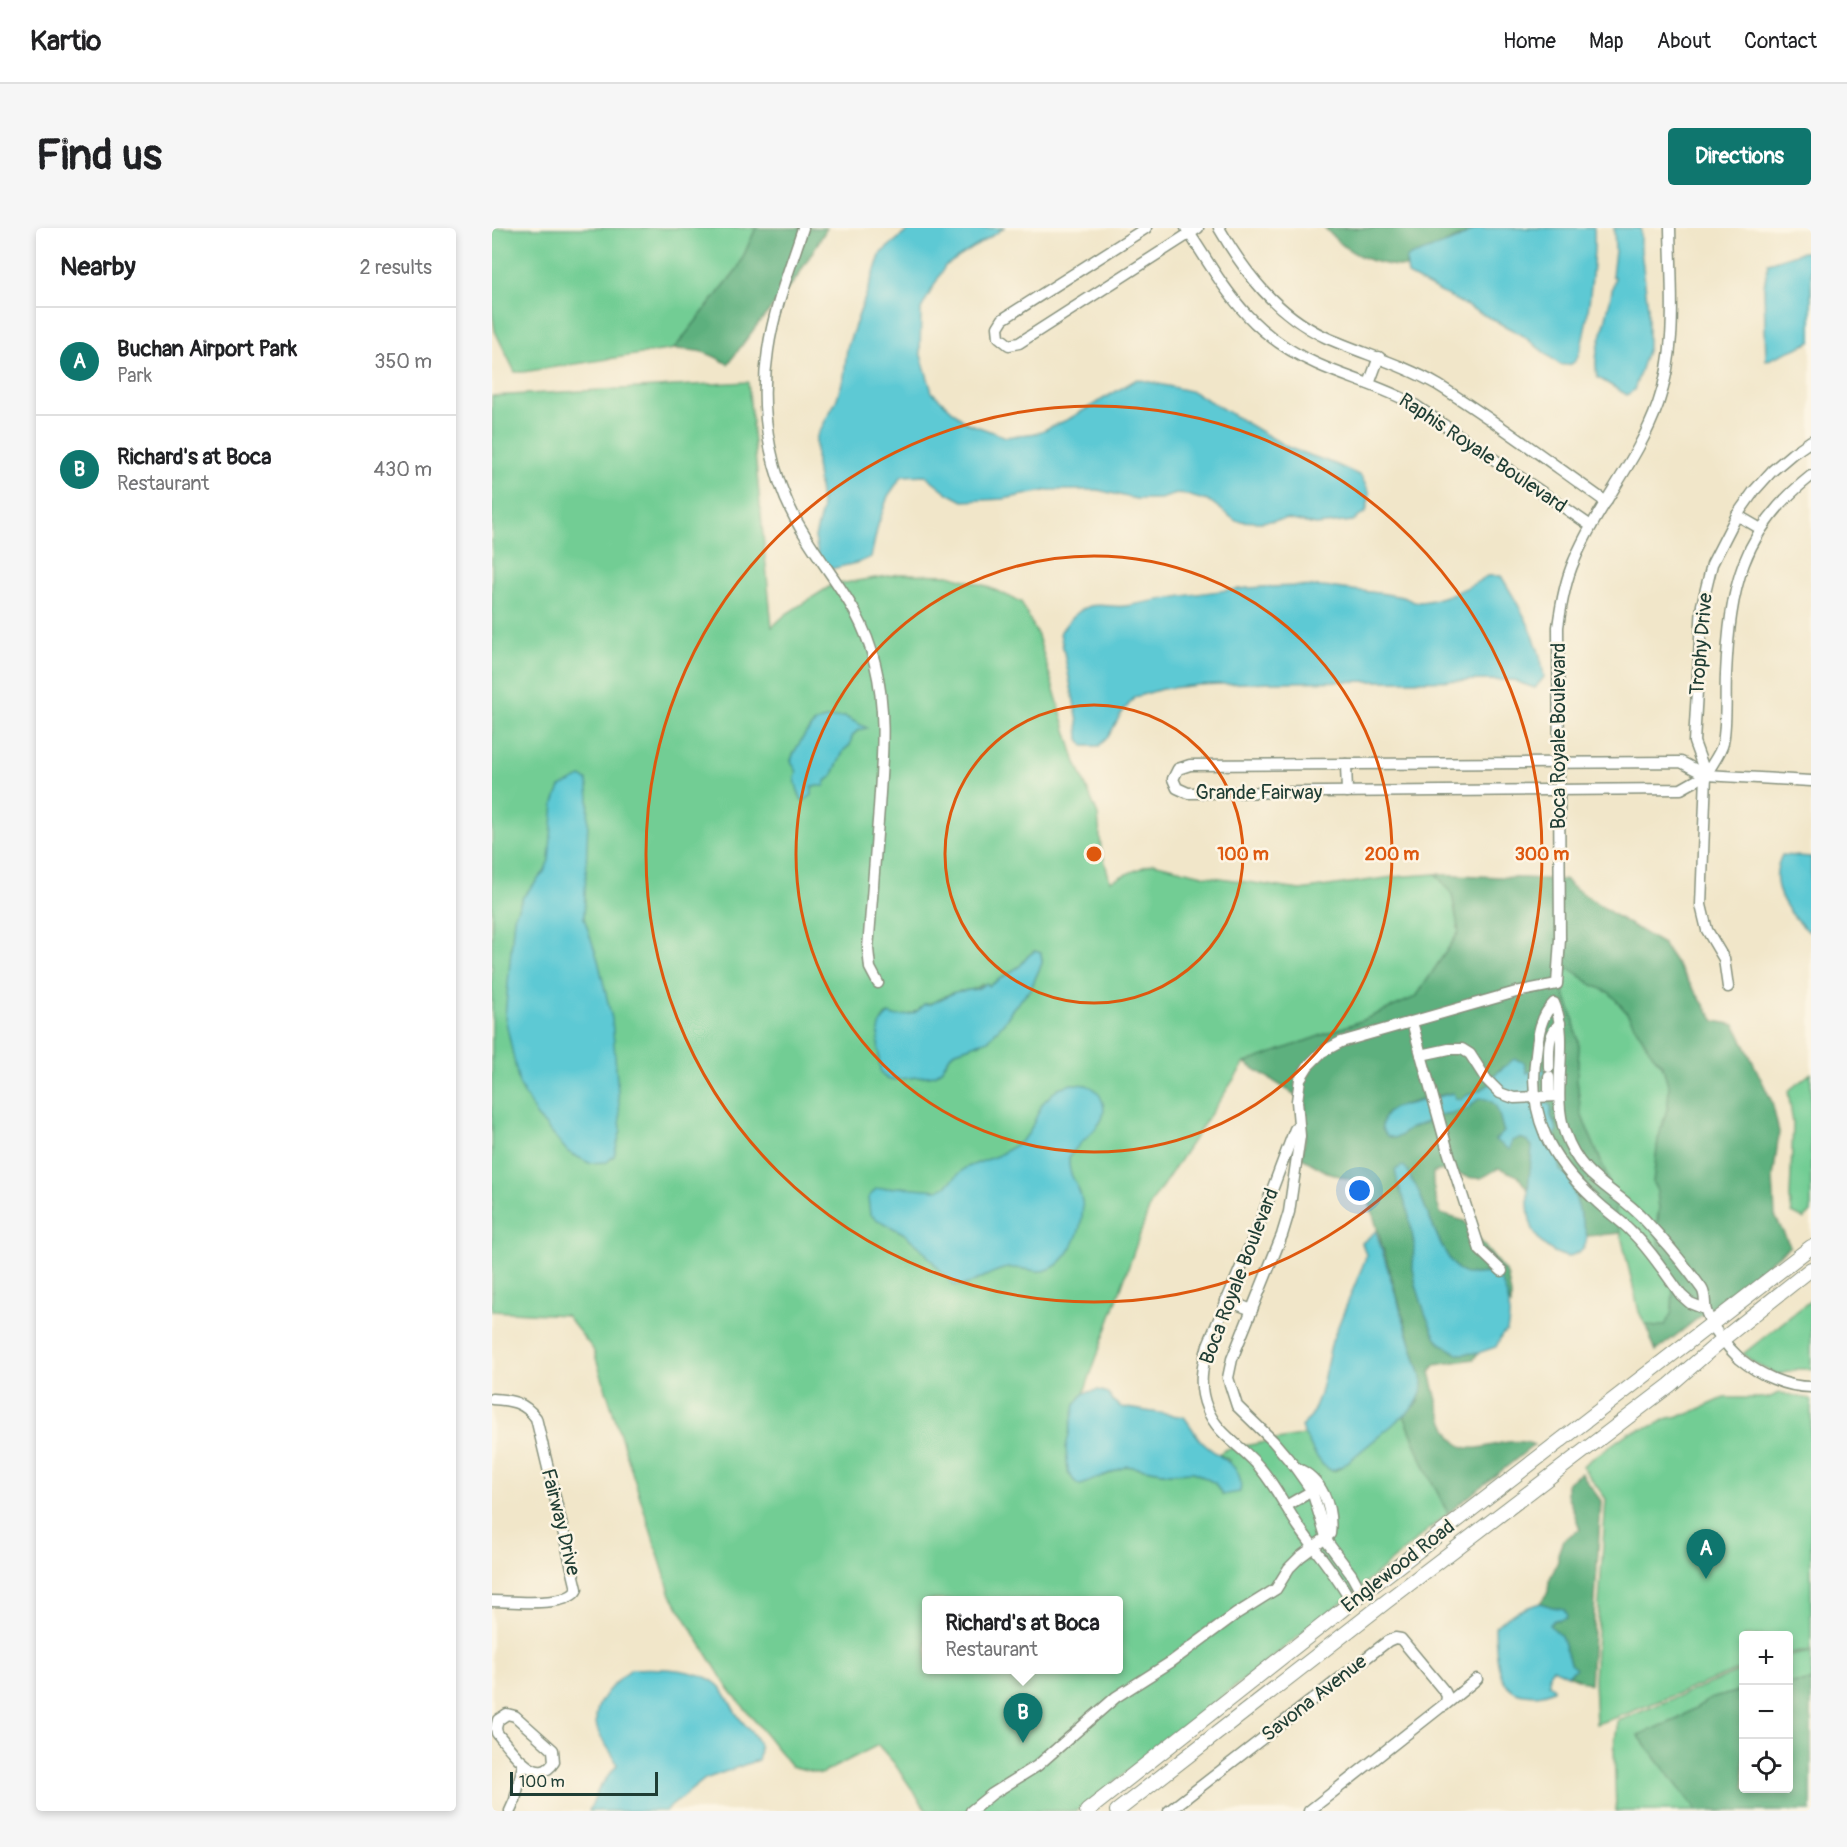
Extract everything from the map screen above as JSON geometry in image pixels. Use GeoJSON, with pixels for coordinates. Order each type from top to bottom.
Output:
{"type":"FeatureCollection","features":[{"type":"Feature","properties":{"kind":"main road","name":"Englewood Road"},"geometry":{"type":"LineString","coordinates":[[1096,1808],[1357,1598],[1811,1247]]}},
{"type":"Feature","properties":{"kind":"main road","name":"Englewood Road"},"geometry":{"type":"LineString","coordinates":[[1117,1811],[1670,1385],[1723,1339],[1811,1269]]}},
{"type":"Feature","properties":{"kind":"main road"},"geometry":{"type":"LineString","coordinates":[[1289,1678],[1297,1662],[1356,1616],[1363,1603],[1357,1598]]}},
{"type":"Feature","properties":{"kind":"street"},"geometry":{"type":"LineString","coordinates":[[803,228],[771,331],[765,368],[765,415],[770,450],[784,494],[805,536],[833,575],[860,620],[879,682],[883,735],[868,949],[870,968],[878,983]]}},
{"type":"Feature","properties":{"kind":"street"},"geometry":{"type":"LineString","coordinates":[[1146,228],[1003,319],[998,327],[999,337],[1009,345],[1019,343],[1191,230]]}},
{"type":"Feature","properties":{"kind":"street","name":"Raphis Royale Boulevard"},"geometry":{"type":"LineString","coordinates":[[1220,228],[1248,273],[1277,305],[1318,334],[1413,371],[1606,502]]}},
{"type":"Feature","properties":{"kind":"street","name":"Boca Royale Boulevard"},"geometry":{"type":"LineString","coordinates":[[1357,1598],[1351,1574],[1328,1540],[1312,1491],[1273,1441],[1237,1406],[1228,1378],[1232,1359],[1289,1212],[1300,1136],[1297,1101],[1300,1079],[1308,1066],[1322,1052],[1341,1042],[1516,992],[1557,984],[1560,939],[1558,627],[1572,563],[1643,440],[1658,404],[1667,373],[1673,326],[1670,228]]}},
{"type":"Feature","properties":{"kind":"street","name":"Raphis Royale Boulevard"},"geometry":{"type":"LineString","coordinates":[[1191,230],[1220,284],[1237,306],[1258,327],[1307,359],[1401,398],[1432,416],[1592,526]]}},
{"type":"Feature","properties":{"kind":"street"},"geometry":{"type":"LineString","coordinates":[[1369,384],[1379,357]]}},
{"type":"Feature","properties":{"kind":"street","name":"Trophy Drive"},"geometry":{"type":"LineString","coordinates":[[1728,987],[1724,959],[1707,930],[1702,913],[1706,775],[1694,742],[1700,618],[1712,564],[1737,514],[1772,471],[1811,441]]}},
{"type":"Feature","properties":{"kind":"street","name":"Trophy Drive"},"geometry":{"type":"LineString","coordinates":[[1706,775],[1723,744],[1729,619],[1735,586],[1747,555],[1761,529],[1784,500],[1811,476]]}},
{"type":"Feature","properties":{"kind":"street"},"geometry":{"type":"LineString","coordinates":[[1737,514],[1761,529]]}},
{"type":"Feature","properties":{"kind":"street","name":"Grande Fairway"},"geometry":{"type":"LineString","coordinates":[[1558,762],[1681,762],[1706,775],[1681,789],[1347,792],[1188,793],[1177,788],[1173,779],[1178,769],[1190,765],[1558,762]]}},
{"type":"Feature","properties":{"kind":"street"},"geometry":{"type":"LineString","coordinates":[[1346,764],[1347,792]]}},
{"type":"Feature","properties":{"kind":"street"},"geometry":{"type":"LineString","coordinates":[[1706,775],[1811,781]]}},
{"type":"Feature","properties":{"kind":"street"},"geometry":{"type":"LineString","coordinates":[[1553,1096],[1560,1023],[1554,1004],[1557,984]]}},
{"type":"Feature","properties":{"kind":"street"},"geometry":{"type":"LineString","coordinates":[[1554,1004],[1545,1011],[1534,1068],[1539,1122],[1549,1145],[1564,1168],[1595,1201],[1630,1230],[1690,1304],[1705,1309]]}},
{"type":"Feature","properties":{"kind":"street"},"geometry":{"type":"LineString","coordinates":[[1412,1022],[1447,1148],[1480,1250],[1502,1271]]}},
{"type":"Feature","properties":{"kind":"street"},"geometry":{"type":"LineString","coordinates":[[1560,1023],[1553,1030],[1550,1043],[1549,1072],[1553,1096],[1573,1152],[1592,1177],[1643,1218],[1704,1292],[1705,1309],[1711,1323],[1738,1357],[1754,1369],[1789,1384],[1811,1387]]}},
{"type":"Feature","properties":{"kind":"street"},"geometry":{"type":"LineString","coordinates":[[1537,1043],[1550,1043]]}},
{"type":"Feature","properties":{"kind":"street"},"geometry":{"type":"LineString","coordinates":[[1421,1055],[1449,1049],[1462,1049],[1470,1054],[1485,1079],[1500,1093],[1514,1098],[1553,1096]]}},
{"type":"Feature","properties":{"kind":"street","name":"Boca Royale Boulevard"},"geometry":{"type":"LineString","coordinates":[[1298,1120],[1260,1222],[1202,1363],[1201,1384],[1206,1408],[1218,1428],[1260,1467],[1313,1546],[1357,1598]]}},
{"type":"Feature","properties":{"kind":"street"},"geometry":{"type":"LineString","coordinates":[[1226,1300],[1252,1310]]}},
{"type":"Feature","properties":{"kind":"street","name":"Fairway Drive"},"geometry":{"type":"LineString","coordinates":[[492,1399],[510,1400],[523,1405],[536,1418],[577,1589],[572,1595],[552,1601],[492,1601]]}},
{"type":"Feature","properties":{"kind":"street"},"geometry":{"type":"LineString","coordinates":[[971,1811],[992,1794],[1037,1766],[1116,1697],[1276,1589],[1289,1568],[1313,1546],[1328,1540],[1331,1525],[1329,1506],[1318,1484],[1308,1472],[1295,1467]]}},
{"type":"Feature","properties":{"kind":"street"},"geometry":{"type":"LineString","coordinates":[[1286,1506],[1312,1491]]}},
{"type":"Feature","properties":{"kind":"street","name":"Savona Avenue"},"geometry":{"type":"LineString","coordinates":[[1168,1811],[1388,1641],[1395,1638],[1405,1641],[1445,1692],[1445,1703]]}},
{"type":"Feature","properties":{"kind":"street"},"geometry":{"type":"LineString","coordinates":[[1309,1811],[1477,1679]]}},
{"type":"Feature","properties":{"kind":"street"},"geometry":{"type":"LineString","coordinates":[[507,1714],[515,1716],[554,1750],[554,1762],[548,1769],[543,1771],[523,1765],[497,1733],[497,1723],[502,1716],[507,1714]]}},
{"type":"Feature","properties":{"kind":"street"},"geometry":{"type":"LineString","coordinates":[[510,1811],[515,1800],[523,1765]]}},
{"type":"Feature","properties":{"kind":"green space"},"geometry":{"type":"Polygon","coordinates":[[[492,228],[756,228],[738,268],[674,349],[515,372],[495,331],[492,310],[492,228]]]}},
{"type":"Feature","properties":{"kind":"green space"},"geometry":{"type":"Polygon","coordinates":[[[756,228],[827,228],[796,279],[728,364],[702,352],[674,349],[738,268],[756,228]]]}},
{"type":"Feature","properties":{"kind":"green space"},"geometry":{"type":"Polygon","coordinates":[[[1325,228],[1477,228],[1406,260],[1406,267],[1382,263],[1361,256],[1342,245],[1325,228]]]}},
{"type":"Feature","properties":{"kind":"green space"},"geometry":{"type":"Polygon","coordinates":[[[748,382],[772,627],[786,614],[832,585],[900,574],[949,575],[986,586],[1021,602],[1038,636],[1075,760],[1098,815],[1101,848],[1110,881],[1153,863],[1207,876],[1300,890],[1393,877],[1436,874],[1452,894],[1459,932],[1416,997],[1358,1022],[1244,1064],[1151,1203],[1084,1393],[1075,1405],[1104,1476],[1126,1466],[1169,1473],[1194,1472],[1215,1483],[1222,1495],[1229,1460],[1218,1454],[1227,1449],[1305,1435],[1323,1465],[1332,1471],[1337,1470],[1404,1415],[1426,1470],[1448,1513],[1355,1592],[1077,1811],[927,1811],[894,1763],[878,1745],[821,1774],[791,1766],[726,1685],[671,1595],[593,1349],[566,1315],[492,1311],[492,396],[748,382]],[[845,717],[827,718],[814,724],[791,761],[797,772],[795,778],[802,800],[812,786],[832,776],[844,750],[850,745],[852,736],[858,730],[866,728],[845,717]],[[1034,951],[1020,966],[989,986],[982,984],[973,989],[951,993],[932,1003],[924,1004],[918,1011],[910,1014],[886,1015],[881,1022],[892,1080],[935,1075],[953,1052],[988,1040],[1030,990],[1042,963],[1041,953],[1034,951]]]}},
{"type":"Feature","properties":{"kind":"green space"},"geometry":{"type":"Polygon","coordinates":[[[1436,874],[1566,880],[1619,918],[1663,944],[1715,1021],[1735,1025],[1772,1102],[1779,1132],[1773,1179],[1775,1216],[1790,1246],[1656,1351],[1645,1324],[1655,1327],[1665,1325],[1672,1312],[1673,1288],[1664,1266],[1657,1234],[1659,1208],[1657,1191],[1653,1183],[1658,1140],[1668,1106],[1669,1087],[1662,1065],[1653,1055],[1627,1013],[1610,993],[1591,984],[1571,969],[1561,971],[1561,983],[1573,1018],[1579,1046],[1577,1080],[1581,1114],[1607,1176],[1616,1207],[1614,1214],[1621,1233],[1587,1236],[1569,1177],[1560,1170],[1554,1138],[1556,1124],[1551,1116],[1551,1106],[1538,1100],[1540,1068],[1527,1073],[1524,1062],[1503,1067],[1492,1077],[1491,1083],[1460,1100],[1452,1093],[1408,1103],[1388,1112],[1382,1123],[1400,1136],[1411,1128],[1427,1122],[1433,1116],[1469,1108],[1480,1097],[1487,1098],[1495,1104],[1504,1132],[1495,1140],[1509,1149],[1512,1141],[1518,1139],[1525,1140],[1532,1146],[1531,1173],[1527,1189],[1518,1176],[1499,1168],[1481,1178],[1468,1177],[1445,1170],[1433,1173],[1434,1194],[1441,1214],[1464,1221],[1507,1274],[1511,1305],[1490,1272],[1467,1274],[1459,1270],[1443,1247],[1411,1179],[1398,1184],[1408,1210],[1414,1244],[1413,1268],[1416,1285],[1434,1334],[1439,1342],[1458,1354],[1478,1353],[1474,1359],[1435,1365],[1430,1372],[1445,1425],[1457,1443],[1468,1448],[1514,1441],[1534,1445],[1448,1513],[1426,1470],[1404,1415],[1418,1402],[1423,1383],[1364,1184],[1327,1172],[1302,1158],[1305,1138],[1305,1101],[1245,1063],[1358,1022],[1416,997],[1459,932],[1452,894],[1436,874]]]}},
{"type":"Feature","properties":{"kind":"green space"},"geometry":{"type":"Polygon","coordinates":[[[1571,969],[1591,984],[1610,993],[1627,1013],[1653,1055],[1662,1065],[1669,1087],[1668,1106],[1658,1140],[1653,1183],[1657,1191],[1659,1208],[1657,1220],[1673,1288],[1672,1312],[1665,1326],[1655,1327],[1645,1324],[1639,1312],[1607,1176],[1581,1114],[1577,1080],[1579,1046],[1573,1018],[1561,983],[1561,971],[1571,969]]]}},
{"type":"Feature","properties":{"kind":"green space"},"geometry":{"type":"Polygon","coordinates":[[[1811,1073],[1811,1212],[1804,1219],[1792,1213],[1790,1198],[1793,1124],[1788,1091],[1811,1073]]]}},
{"type":"Feature","properties":{"kind":"green space"},"geometry":{"type":"Polygon","coordinates":[[[1811,1300],[1811,1369],[1797,1369],[1778,1375],[1757,1365],[1743,1354],[1811,1300]]]}},
{"type":"Feature","properties":{"kind":"green space"},"geometry":{"type":"Polygon","coordinates":[[[1779,1393],[1811,1399],[1811,1650],[1793,1653],[1793,1631],[1739,1631],[1739,1670],[1596,1724],[1594,1680],[1606,1499],[1582,1466],[1628,1433],[1650,1427],[1669,1418],[1688,1414],[1724,1398],[1768,1398],[1779,1393]]]}},
{"type":"Feature","properties":{"kind":"green space"},"geometry":{"type":"Polygon","coordinates":[[[1581,1473],[1601,1501],[1590,1684],[1568,1675],[1573,1672],[1561,1636],[1549,1625],[1554,1620],[1560,1620],[1564,1609],[1540,1603],[1548,1592],[1549,1581],[1558,1561],[1563,1540],[1580,1529],[1567,1494],[1567,1483],[1581,1473]]]}},
{"type":"Feature","properties":{"kind":"green space"},"geometry":{"type":"Polygon","coordinates":[[[1811,1652],[1811,1682],[1793,1684],[1793,1655],[1811,1652]]]}},
{"type":"Feature","properties":{"kind":"green space"},"geometry":{"type":"Polygon","coordinates":[[[1739,1672],[1739,1691],[1710,1699],[1678,1719],[1638,1735],[1697,1811],[1616,1811],[1614,1747],[1618,1721],[1739,1672]]]}},
{"type":"Feature","properties":{"kind":"green space"},"geometry":{"type":"Polygon","coordinates":[[[1811,1682],[1811,1811],[1697,1811],[1638,1735],[1678,1719],[1710,1699],[1739,1691],[1739,1793],[1793,1793],[1793,1684],[1811,1682]]]}},
{"type":"Feature","properties":{"kind":"water"},"geometry":{"type":"Polygon","coordinates":[[[911,228],[1004,228],[945,266],[921,309],[920,352],[932,392],[965,422],[1006,437],[1037,433],[1069,419],[1137,379],[1194,392],[1289,448],[1361,476],[1370,494],[1366,512],[1353,521],[1316,525],[1287,519],[1260,522],[1236,521],[1211,502],[1180,493],[1160,499],[1136,499],[1098,490],[1050,490],[1003,499],[963,501],[948,493],[925,475],[902,476],[888,496],[878,525],[871,557],[827,570],[819,561],[815,537],[822,510],[816,464],[816,438],[836,401],[844,377],[847,348],[881,253],[911,228]]]}},
{"type":"Feature","properties":{"kind":"water"},"geometry":{"type":"Polygon","coordinates":[[[1477,228],[1594,228],[1594,256],[1586,321],[1578,355],[1573,363],[1559,364],[1522,335],[1408,275],[1406,260],[1410,256],[1458,239],[1477,228]]]}},
{"type":"Feature","properties":{"kind":"water"},"geometry":{"type":"Polygon","coordinates":[[[1614,228],[1641,228],[1641,250],[1648,308],[1648,348],[1634,390],[1627,395],[1597,377],[1596,370],[1597,353],[1615,277],[1612,276],[1615,251],[1614,228]]]}},
{"type":"Feature","properties":{"kind":"water"},"geometry":{"type":"Polygon","coordinates":[[[1802,252],[1811,252],[1811,342],[1766,361],[1764,287],[1768,263],[1802,252]]]}},
{"type":"Feature","properties":{"kind":"water"},"geometry":{"type":"Polygon","coordinates":[[[1487,576],[1501,576],[1534,637],[1544,677],[1535,688],[1512,680],[1270,682],[1162,689],[1135,697],[1121,714],[1108,737],[1099,746],[1084,746],[1079,739],[1078,721],[1060,633],[1073,617],[1090,606],[1126,606],[1203,593],[1283,586],[1335,588],[1386,594],[1423,602],[1453,594],[1487,576]]]}},
{"type":"Feature","properties":{"kind":"water"},"geometry":{"type":"Polygon","coordinates":[[[845,717],[867,728],[858,730],[852,736],[850,745],[844,750],[825,786],[812,786],[812,795],[802,800],[795,781],[797,772],[791,761],[795,752],[814,724],[827,718],[845,717]]]}},
{"type":"Feature","properties":{"kind":"water"},"geometry":{"type":"Polygon","coordinates":[[[581,777],[587,780],[589,797],[584,918],[598,960],[612,1019],[621,1130],[614,1156],[607,1162],[589,1163],[568,1152],[536,1115],[519,1084],[505,1017],[514,917],[523,897],[544,872],[549,860],[554,803],[560,787],[581,777]]]}},
{"type":"Feature","properties":{"kind":"water"},"geometry":{"type":"Polygon","coordinates":[[[1782,855],[1811,857],[1811,930],[1808,931],[1800,923],[1781,896],[1777,876],[1782,855]]]}},
{"type":"Feature","properties":{"kind":"water"},"geometry":{"type":"Polygon","coordinates":[[[1035,951],[1041,953],[1042,963],[1030,990],[988,1040],[953,1052],[935,1075],[892,1080],[887,1079],[880,1072],[878,1039],[884,1018],[890,1014],[902,1016],[911,1014],[918,1011],[924,1004],[931,1004],[955,992],[977,989],[987,983],[989,986],[1020,966],[1035,951]]]}},
{"type":"Feature","properties":{"kind":"water"},"geometry":{"type":"Polygon","coordinates":[[[1514,1059],[1524,1062],[1527,1073],[1540,1068],[1545,1070],[1540,1077],[1536,1094],[1551,1106],[1551,1116],[1557,1129],[1554,1138],[1560,1170],[1569,1177],[1587,1236],[1579,1252],[1568,1257],[1551,1250],[1539,1240],[1532,1227],[1528,1195],[1532,1146],[1525,1140],[1518,1139],[1512,1141],[1510,1150],[1495,1140],[1504,1132],[1497,1109],[1491,1101],[1479,1098],[1469,1108],[1433,1116],[1427,1122],[1394,1138],[1387,1136],[1382,1129],[1385,1117],[1393,1108],[1453,1093],[1455,1098],[1460,1100],[1491,1083],[1492,1077],[1514,1059]]]}},
{"type":"Feature","properties":{"kind":"water"},"geometry":{"type":"Polygon","coordinates":[[[1072,1084],[1095,1089],[1104,1106],[1103,1115],[1100,1123],[1069,1158],[1071,1175],[1081,1197],[1082,1218],[1068,1253],[1051,1268],[1041,1271],[1002,1269],[974,1282],[953,1285],[921,1248],[903,1233],[870,1214],[868,1198],[876,1189],[901,1187],[938,1190],[946,1186],[965,1168],[999,1155],[1019,1143],[1029,1133],[1042,1104],[1058,1088],[1072,1084]]]}},
{"type":"Feature","properties":{"kind":"water"},"geometry":{"type":"Polygon","coordinates":[[[1402,1166],[1409,1171],[1441,1245],[1454,1266],[1465,1274],[1497,1274],[1501,1281],[1507,1295],[1509,1316],[1507,1331],[1502,1335],[1496,1347],[1478,1353],[1458,1354],[1439,1342],[1434,1334],[1416,1285],[1413,1268],[1414,1244],[1408,1210],[1395,1170],[1402,1166]]]}},
{"type":"Feature","properties":{"kind":"water"},"geometry":{"type":"Polygon","coordinates":[[[1376,1231],[1423,1383],[1418,1399],[1408,1412],[1344,1465],[1332,1471],[1323,1465],[1314,1453],[1301,1427],[1311,1417],[1320,1394],[1332,1341],[1365,1260],[1366,1255],[1362,1243],[1376,1231]]]}},
{"type":"Feature","properties":{"kind":"water"},"geometry":{"type":"Polygon","coordinates":[[[1098,1390],[1108,1393],[1112,1400],[1121,1407],[1184,1417],[1201,1441],[1228,1462],[1239,1474],[1240,1492],[1222,1495],[1215,1483],[1194,1472],[1169,1473],[1127,1466],[1081,1485],[1077,1484],[1068,1473],[1066,1448],[1075,1405],[1084,1393],[1098,1390]]]}},
{"type":"Feature","properties":{"kind":"water"},"geometry":{"type":"Polygon","coordinates":[[[1540,1603],[1564,1609],[1567,1614],[1566,1618],[1554,1620],[1549,1625],[1561,1636],[1570,1663],[1576,1668],[1568,1675],[1553,1668],[1549,1674],[1549,1684],[1553,1690],[1536,1695],[1525,1694],[1508,1686],[1503,1678],[1497,1658],[1495,1627],[1511,1615],[1540,1603]]]}},
{"type":"Feature","properties":{"kind":"water"},"geometry":{"type":"Polygon","coordinates":[[[631,1669],[679,1670],[713,1681],[721,1688],[738,1716],[756,1738],[759,1748],[758,1760],[705,1779],[665,1811],[589,1811],[599,1788],[617,1765],[597,1728],[597,1710],[605,1694],[631,1669]]]}},
{"type":"Feature","properties":{"kind":"place","name":"Buchan Airport Park"},"geometry":{"type":"Point","coordinates":[1706,1579]}},
{"type":"Feature","properties":{"kind":"place","name":"Richard's at Boca"},"geometry":{"type":"Point","coordinates":[1023,1743]}}]}
